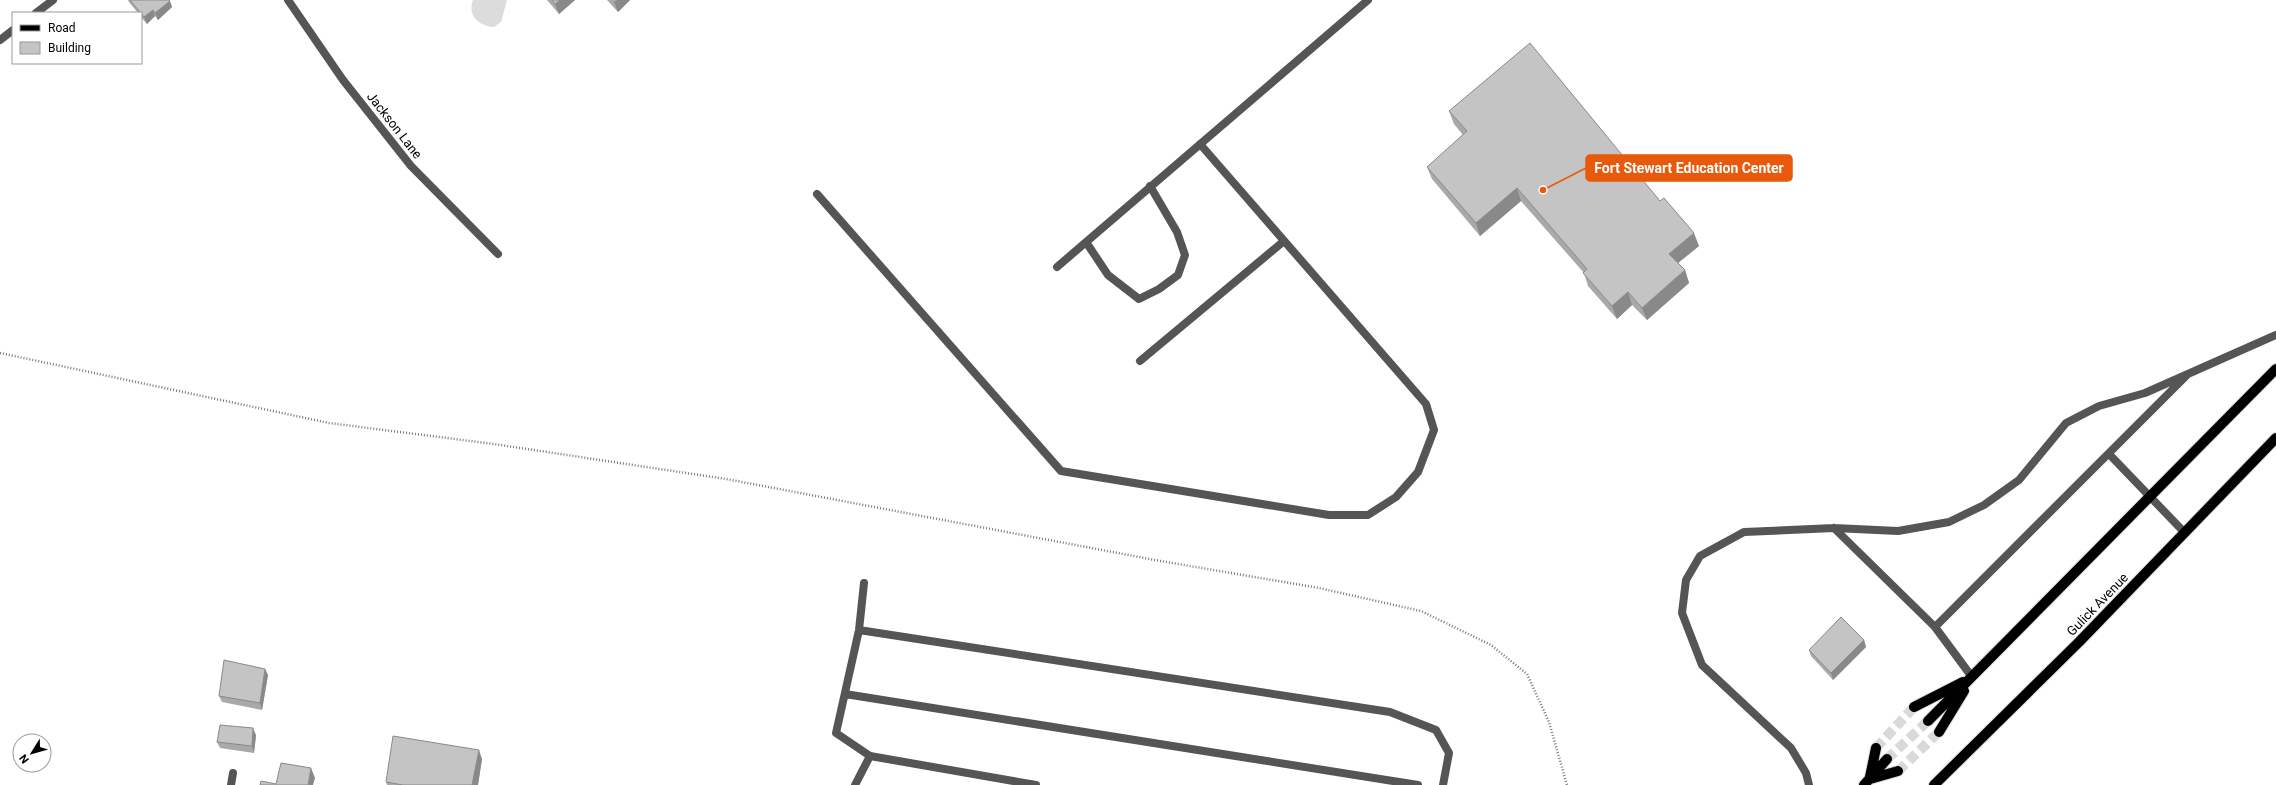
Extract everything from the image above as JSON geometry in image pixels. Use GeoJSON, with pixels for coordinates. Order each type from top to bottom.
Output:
{"type":"FeatureCollection","features":[{"type":"Feature","properties":{"kind":"main road"},"geometry":{"type":"LineString","coordinates":[[1928,721],[2276,369]]}},
{"type":"Feature","properties":{"kind":"main road","name":"Gulick Avenue"},"geometry":{"type":"LineString","coordinates":[[1934,785],[2079,642],[2276,438]]}},
{"type":"Feature","properties":{"kind":"main road"},"geometry":{"type":"LineString","coordinates":[[1914,707],[1972,677]]}},
{"type":"Feature","properties":{"kind":"main road"},"geometry":{"type":"LineString","coordinates":[[1939,732],[1972,677]]}},
{"type":"Feature","properties":{"kind":"main road"},"geometry":{"type":"LineString","coordinates":[[1867,782],[1876,748]]}},
{"type":"Feature","properties":{"kind":"main road"},"geometry":{"type":"LineString","coordinates":[[1867,782],[1887,759]]}},
{"type":"Feature","properties":{"kind":"main road"},"geometry":{"type":"LineString","coordinates":[[1867,782],[1898,771]]}},
{"type":"Feature","properties":{"kind":"street"},"geometry":{"type":"LineString","coordinates":[[37,12],[53,0]]}},
{"type":"Feature","properties":{"kind":"street","name":"Jackson Lane"},"geometry":{"type":"LineString","coordinates":[[288,0],[343,80],[411,166],[498,254]]}},
{"type":"Feature","properties":{"kind":"street"},"geometry":{"type":"LineString","coordinates":[[1057,266],[1368,0]]}},
{"type":"Feature","properties":{"kind":"street"},"geometry":{"type":"LineString","coordinates":[[0,40],[12,31]]}},
{"type":"Feature","properties":{"kind":"street"},"geometry":{"type":"LineString","coordinates":[[817,194],[1061,471],[1329,515],[1368,515],[1396,497],[1418,472],[1434,430],[1426,404],[1200,144]]}},
{"type":"Feature","properties":{"kind":"street"},"geometry":{"type":"LineString","coordinates":[[1086,242],[1108,275],[1139,299],[1159,289],[1178,275],[1186,255],[1178,232],[1150,186]]}},
{"type":"Feature","properties":{"kind":"street"},"geometry":{"type":"LineString","coordinates":[[1140,362],[1284,241]]}},
{"type":"Feature","properties":{"kind":"street"},"geometry":{"type":"LineString","coordinates":[[1809,785],[1806,772],[1791,748],[1702,665],[1682,613],[1686,580],[1700,556],[1744,532],[1834,528],[1898,531],[1949,522],[1984,505],[2019,480],[2066,423],[2099,406],[2145,393],[2276,335]]}},
{"type":"Feature","properties":{"kind":"street"},"geometry":{"type":"LineString","coordinates":[[1935,627],[2189,373]]}},
{"type":"Feature","properties":{"kind":"street"},"geometry":{"type":"LineString","coordinates":[[2109,454],[2184,532]]}},
{"type":"Feature","properties":{"kind":"street"},"geometry":{"type":"LineString","coordinates":[[1834,528],[1935,627],[1972,677]]}},
{"type":"Feature","properties":{"kind":"street"},"geometry":{"type":"LineString","coordinates":[[864,583],[859,630],[836,733],[870,756],[1036,785]]}},
{"type":"Feature","properties":{"kind":"street"},"geometry":{"type":"LineString","coordinates":[[859,630],[1390,712],[1436,730],[1449,753],[1444,785]]}},
{"type":"Feature","properties":{"kind":"street"},"geometry":{"type":"LineString","coordinates":[[845,694],[1418,785]]}},
{"type":"Feature","properties":{"kind":"street"},"geometry":{"type":"LineString","coordinates":[[855,785],[870,756]]}},
{"type":"Feature","properties":{"kind":"street"},"geometry":{"type":"LineString","coordinates":[[231,785],[233,773]]}},
{"type":"Feature","properties":{"kind":"path"},"geometry":{"type":"LineString","coordinates":[[0,353],[329,423],[494,444],[726,479],[1147,559],[1319,588],[1422,611],[1491,645],[1527,674],[1550,722],[1568,785]]}},
{"type":"Feature","properties":{"kind":"shaded area"},"geometry":{"type":"Polygon","coordinates":[[[473,0],[507,0],[501,22],[494,27],[484,25],[479,22],[473,15],[473,0]]]}},
{"type":"Feature","properties":{"kind":"building"},"geometry":{"type":"Polygon","coordinates":[[[130,0],[170,1],[155,13],[153,10],[144,17],[142,12],[140,12],[130,0]]]}},
{"type":"Feature","properties":{"kind":"building"},"geometry":{"type":"Polygon","coordinates":[[[552,0],[560,0],[555,4],[552,0]]]}},
{"type":"Feature","properties":{"kind":"building"},"geometry":{"type":"Polygon","coordinates":[[[1530,43],[1660,201],[1664,198],[1694,233],[1669,254],[1685,270],[1642,308],[1628,292],[1612,306],[1583,273],[1587,269],[1517,188],[1476,223],[1427,167],[1467,131],[1449,111],[1530,43]]]}},
{"type":"Feature","properties":{"kind":"building"},"geometry":{"type":"Polygon","coordinates":[[[1841,617],[1864,640],[1831,673],[1809,650],[1841,617]]]}},
{"type":"Feature","properties":{"kind":"building"},"geometry":{"type":"Polygon","coordinates":[[[224,660],[265,669],[260,703],[219,696],[224,660]]]}},
{"type":"Feature","properties":{"kind":"building"},"geometry":{"type":"Polygon","coordinates":[[[220,725],[253,728],[252,746],[217,742],[220,725]]]}},
{"type":"Feature","properties":{"kind":"building"},"geometry":{"type":"Polygon","coordinates":[[[393,736],[479,750],[472,785],[403,785],[386,782],[393,736]]]}},
{"type":"Feature","properties":{"kind":"building"},"geometry":{"type":"Polygon","coordinates":[[[281,763],[311,768],[308,785],[260,785],[261,781],[276,784],[281,763]]]}},
{"type":"Feature","properties":{"kind":"tunnel"},"geometry":{"type":"LineString","coordinates":[[1876,748],[1914,707]]}},
{"type":"Feature","properties":{"kind":"tunnel"},"geometry":{"type":"LineString","coordinates":[[1887,759],[1928,721]]}},
{"type":"Feature","properties":{"kind":"tunnel"},"geometry":{"type":"LineString","coordinates":[[1898,771],[1939,732]]}},
{"type":"Feature","properties":{"kind":"place","name":"Fort Stewart Education Center"},"geometry":{"type":"Point","coordinates":[1543,190]}}]}
